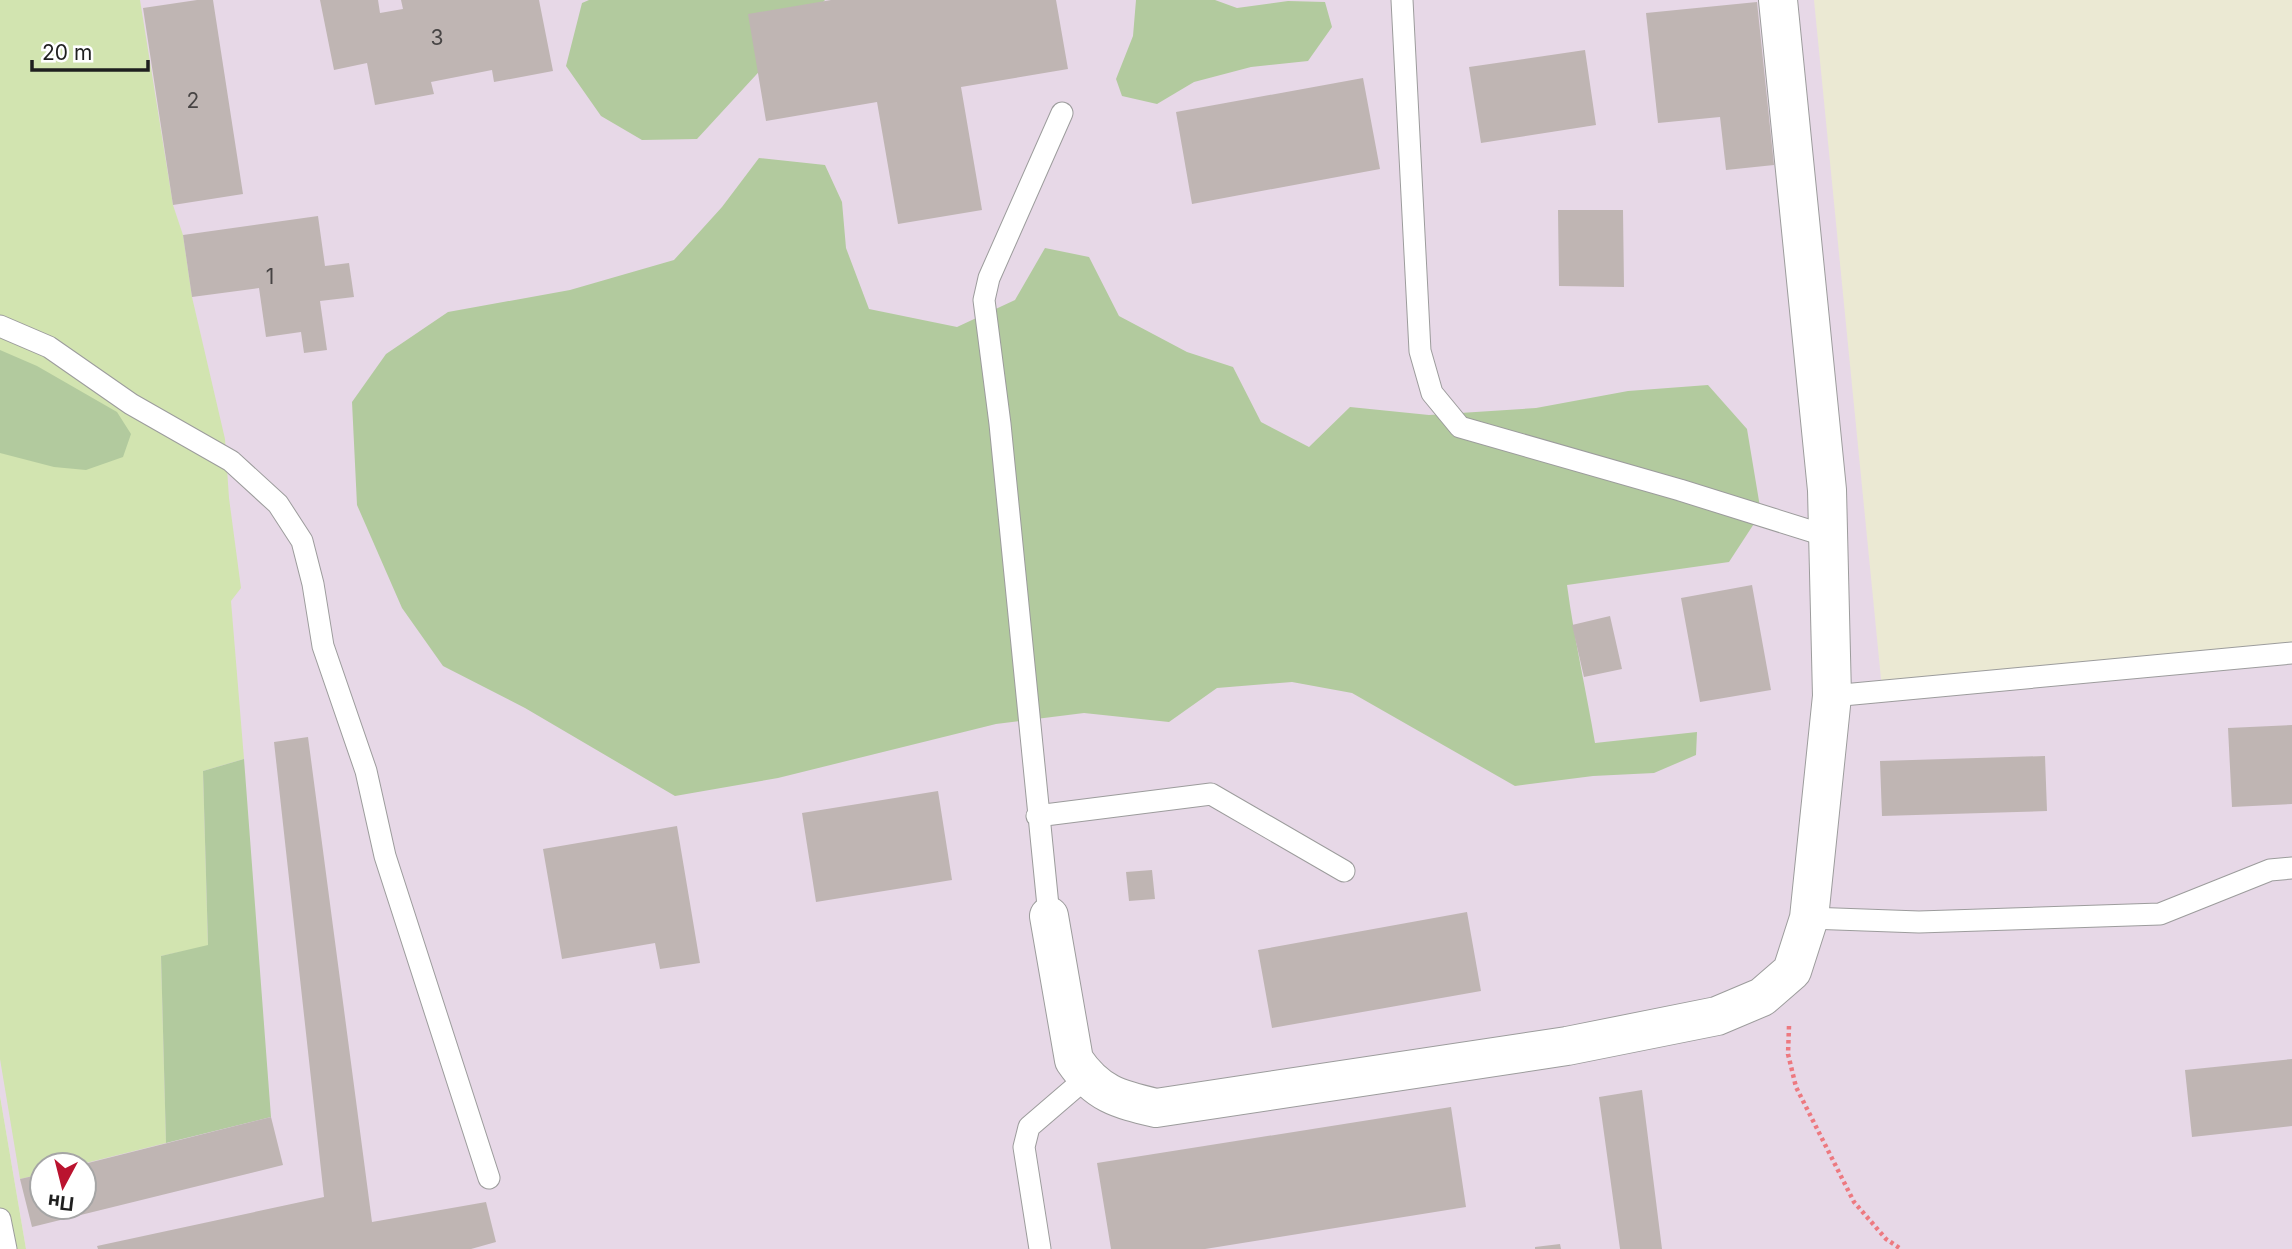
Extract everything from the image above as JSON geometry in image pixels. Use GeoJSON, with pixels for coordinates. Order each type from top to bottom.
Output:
{"type":"FeatureCollection","features":[{"type":"Feature","properties":{"kind":"street"},"geometry":{"type":"LineString","coordinates":[[1049,916],[1074,1060],[1086,1078],[1117,1098],[1156,1108],[1567,1046],[1717,1016],[1762,997],[1791,971],[1809,918],[1832,696],[1830,537],[1828,490],[1778,0]]}},
{"type":"Feature","properties":{"kind":"lane"},"geometry":{"type":"LineString","coordinates":[[1402,0],[1420,351],[1432,393],[1439,402],[1460,427],[1680,490],[1830,537]]}},
{"type":"Feature","properties":{"kind":"lane"},"geometry":{"type":"LineString","coordinates":[[1049,916],[1000,424],[984,300],[989,278],[1062,113]]}},
{"type":"Feature","properties":{"kind":"lane"},"geometry":{"type":"LineString","coordinates":[[0,326],[49,347],[131,404],[231,461],[278,504],[302,541],[313,584],[323,646],[366,771],[385,856],[489,1178]]}},
{"type":"Feature","properties":{"kind":"lane"},"geometry":{"type":"LineString","coordinates":[[1832,696],[2292,653]]}},
{"type":"Feature","properties":{"kind":"lane"},"geometry":{"type":"LineString","coordinates":[[1037,816],[1211,794],[1344,871]]}},
{"type":"Feature","properties":{"kind":"lane"},"geometry":{"type":"LineString","coordinates":[[1809,918],[1919,922],[2160,914],[2270,870],[2292,868]]}},
{"type":"Feature","properties":{"kind":"lane"},"geometry":{"type":"LineString","coordinates":[[1040,1249],[1024,1147],[1030,1127],[1086,1078]]}},
{"type":"Feature","properties":{"kind":"lane"},"geometry":{"type":"LineString","coordinates":[[0,1219],[6,1249]]}},
{"type":"Feature","properties":{"kind":"path"},"geometry":{"type":"LineString","coordinates":[[1791,971],[1788,1054],[1796,1087],[1854,1202],[1886,1239],[1901,1249]]}},
{"type":"Feature","properties":{"kind":"shaded area"},"geometry":{"type":"Polygon","coordinates":[[[0,0],[2292,0],[2292,1249],[26,1249],[0,1096],[0,0]]]}},
{"type":"Feature","properties":{"kind":"shaded area"},"geometry":{"type":"Polygon","coordinates":[[[1814,0],[2292,0],[2292,662],[1883,699],[1814,0]]]}},
{"type":"Feature","properties":{"kind":"green space"},"geometry":{"type":"Polygon","coordinates":[[[0,0],[140,0],[173,205],[183,235],[192,297],[225,439],[229,498],[241,588],[231,601],[244,759],[203,771],[208,946],[161,956],[166,1143],[98,1160],[98,1151],[28,1151],[28,1177],[20,1179],[0,1059],[0,0]]]}},
{"type":"Feature","properties":{"kind":"green space"},"geometry":{"type":"Polygon","coordinates":[[[589,0],[825,0],[697,139],[642,140],[601,116],[566,66],[582,3],[589,0]]]}},
{"type":"Feature","properties":{"kind":"green space"},"geometry":{"type":"Polygon","coordinates":[[[1136,0],[1215,0],[1237,8],[1288,1],[1325,2],[1332,27],[1308,61],[1251,67],[1194,82],[1157,104],[1122,96],[1116,79],[1133,36],[1136,0]]]}},
{"type":"Feature","properties":{"kind":"green space"},"geometry":{"type":"Polygon","coordinates":[[[759,158],[825,165],[842,202],[846,248],[869,309],[957,327],[1015,300],[1045,248],[1089,257],[1119,316],[1187,352],[1233,367],[1261,422],[1309,447],[1350,407],[1429,415],[1536,408],[1628,391],[1708,385],[1747,429],[1761,513],[1729,562],[1567,585],[1595,743],[1697,732],[1696,755],[1654,773],[1593,776],[1515,786],[1352,693],[1292,682],[1217,688],[1169,722],[1084,713],[996,724],[778,778],[675,796],[525,708],[443,666],[402,608],[357,505],[352,402],[386,354],[448,312],[570,290],[674,260],[722,207],[759,158]]]}},
{"type":"Feature","properties":{"kind":"green space"},"geometry":{"type":"Polygon","coordinates":[[[0,350],[37,366],[117,412],[131,434],[123,457],[86,470],[54,467],[0,453],[0,350]]]}},
{"type":"Feature","properties":{"kind":"green space"},"geometry":{"type":"Polygon","coordinates":[[[244,759],[271,1117],[166,1143],[161,956],[208,945],[203,771],[244,759]]]}},
{"type":"Feature","properties":{"kind":"green space"},"geometry":{"type":"Polygon","coordinates":[[[0,1096],[26,1249],[0,1249],[0,1096]]]}},
{"type":"Feature","properties":{"kind":"building"},"geometry":{"type":"Polygon","coordinates":[[[213,0],[243,194],[173,205],[143,8],[213,0]]]}},
{"type":"Feature","properties":{"kind":"building"},"geometry":{"type":"Polygon","coordinates":[[[320,0],[378,0],[380,13],[403,9],[401,0],[539,0],[553,71],[494,82],[492,70],[431,82],[434,94],[375,105],[367,63],[334,70],[320,0]]]}},
{"type":"Feature","properties":{"kind":"building"},"geometry":{"type":"Polygon","coordinates":[[[831,0],[1056,0],[1068,69],[961,87],[982,210],[898,224],[877,102],[766,121],[748,14],[831,0]]]}},
{"type":"Feature","properties":{"kind":"building"},"geometry":{"type":"Polygon","coordinates":[[[1757,2],[1774,165],[1726,170],[1720,117],[1658,123],[1646,13],[1757,2]]]}},
{"type":"Feature","properties":{"kind":"building"},"geometry":{"type":"Polygon","coordinates":[[[1585,50],[1596,125],[1481,143],[1469,67],[1585,50]]]}},
{"type":"Feature","properties":{"kind":"building"},"geometry":{"type":"Polygon","coordinates":[[[1363,78],[1380,169],[1192,204],[1176,112],[1363,78]]]}},
{"type":"Feature","properties":{"kind":"building"},"geometry":{"type":"Polygon","coordinates":[[[1558,210],[1623,210],[1624,287],[1559,286],[1558,210]]]}},
{"type":"Feature","properties":{"kind":"building"},"geometry":{"type":"Polygon","coordinates":[[[318,216],[325,266],[349,263],[354,297],[320,301],[327,350],[304,353],[301,332],[266,337],[259,288],[192,297],[183,235],[318,216]]]}},
{"type":"Feature","properties":{"kind":"building"},"geometry":{"type":"Polygon","coordinates":[[[1752,585],[1771,690],[1700,702],[1681,598],[1752,585]]]}},
{"type":"Feature","properties":{"kind":"building"},"geometry":{"type":"Polygon","coordinates":[[[1610,616],[1622,669],[1584,677],[1572,625],[1610,616]]]}},
{"type":"Feature","properties":{"kind":"building"},"geometry":{"type":"Polygon","coordinates":[[[2292,725],[2292,804],[2232,807],[2228,728],[2292,725]]]}},
{"type":"Feature","properties":{"kind":"building"},"geometry":{"type":"Polygon","coordinates":[[[308,737],[372,1222],[486,1202],[496,1242],[471,1249],[98,1249],[97,1246],[324,1197],[274,742],[308,737]]]}},
{"type":"Feature","properties":{"kind":"building"},"geometry":{"type":"Polygon","coordinates":[[[2045,756],[2047,811],[1882,816],[1880,761],[2045,756]]]}},
{"type":"Feature","properties":{"kind":"building"},"geometry":{"type":"Polygon","coordinates":[[[938,791],[952,880],[816,902],[802,813],[938,791]]]}},
{"type":"Feature","properties":{"kind":"building"},"geometry":{"type":"Polygon","coordinates":[[[677,826],[700,963],[660,969],[655,943],[562,959],[543,849],[677,826]]]}},
{"type":"Feature","properties":{"kind":"building"},"geometry":{"type":"Polygon","coordinates":[[[1152,870],[1155,899],[1129,901],[1126,872],[1152,870]]]}},
{"type":"Feature","properties":{"kind":"building"},"geometry":{"type":"Polygon","coordinates":[[[1467,912],[1481,991],[1272,1028],[1258,950],[1467,912]]]}},
{"type":"Feature","properties":{"kind":"building"},"geometry":{"type":"Polygon","coordinates":[[[2292,1059],[2292,1126],[2192,1137],[2185,1070],[2292,1059]]]}},
{"type":"Feature","properties":{"kind":"building"},"geometry":{"type":"Polygon","coordinates":[[[1642,1090],[1662,1249],[1620,1249],[1599,1097],[1642,1090]]]}},
{"type":"Feature","properties":{"kind":"building"},"geometry":{"type":"Polygon","coordinates":[[[1451,1107],[1466,1207],[1205,1249],[1111,1249],[1097,1163],[1451,1107]]]}},
{"type":"Feature","properties":{"kind":"building"},"geometry":{"type":"Polygon","coordinates":[[[271,1117],[283,1165],[98,1211],[98,1160],[271,1117]]]}},
{"type":"Feature","properties":{"kind":"building"},"geometry":{"type":"Polygon","coordinates":[[[28,1177],[28,1211],[20,1179],[28,1177]]]}},
{"type":"Feature","properties":{"kind":"building"},"geometry":{"type":"Polygon","coordinates":[[[30,1221],[56,1221],[32,1227],[30,1221]]]}},
{"type":"Feature","properties":{"kind":"building"},"geometry":{"type":"Polygon","coordinates":[[[1560,1244],[1561,1249],[1535,1249],[1535,1247],[1560,1244]]]}}]}
